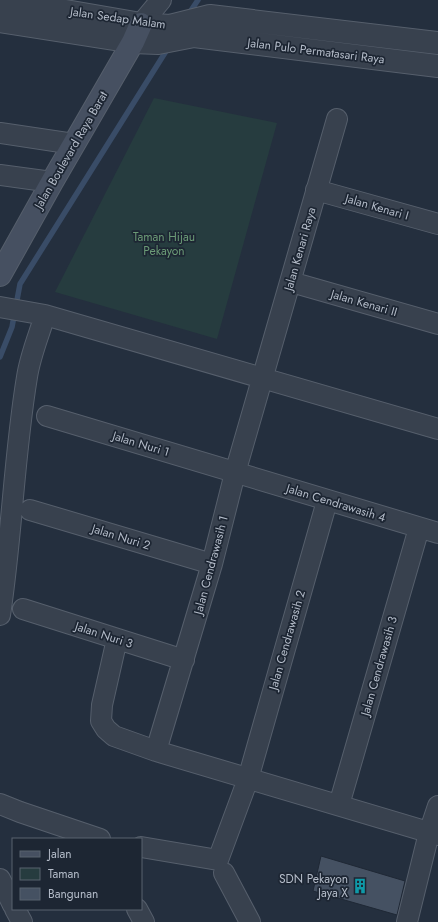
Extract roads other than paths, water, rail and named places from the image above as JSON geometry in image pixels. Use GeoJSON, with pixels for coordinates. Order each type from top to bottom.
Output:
{"type":"FeatureCollection","features":[{"type":"Feature","properties":{"kind":"main road","name":"Jalan Boulevard Raya Barat"},"geometry":{"type":"LineString","coordinates":[[0,275],[137,33]]}},
{"type":"Feature","properties":{"kind":"street","name":"Jalan Sedap Malam"},"geometry":{"type":"LineString","coordinates":[[1,0],[137,33]]}},
{"type":"Feature","properties":{"kind":"street"},"geometry":{"type":"LineString","coordinates":[[137,33],[161,0]]}},
{"type":"Feature","properties":{"kind":"street","name":"Jalan Sedap Malam"},"geometry":{"type":"LineString","coordinates":[[164,34],[210,16]]}},
{"type":"Feature","properties":{"kind":"street","name":"Jalan Pulo Permatasari Raya"},"geometry":{"type":"LineString","coordinates":[[210,16],[438,44]]}},
{"type":"Feature","properties":{"kind":"street","name":"Jalan Sedap Malam"},"geometry":{"type":"LineString","coordinates":[[0,21],[137,33],[194,36]]}},
{"type":"Feature","properties":{"kind":"street","name":"Jalan Pulo Permatasari Raya"},"geometry":{"type":"LineString","coordinates":[[194,36],[438,66]]}},
{"type":"Feature","properties":{"kind":"street","name":"Jalan Kenari Raya"},"geometry":{"type":"LineString","coordinates":[[263,379],[337,119]]}},
{"type":"Feature","properties":{"kind":"street"},"geometry":{"type":"LineString","coordinates":[[0,133],[74,144]]}},
{"type":"Feature","properties":{"kind":"street"},"geometry":{"type":"LineString","coordinates":[[0,175],[52,182]]}},
{"type":"Feature","properties":{"kind":"street","name":"Jalan Kenari I"},"geometry":{"type":"LineString","coordinates":[[316,190],[438,224]]}},
{"type":"Feature","properties":{"kind":"street","name":"Jalan Kenari II"},"geometry":{"type":"LineString","coordinates":[[291,282],[438,324]]}},
{"type":"Feature","properties":{"kind":"street"},"geometry":{"type":"LineString","coordinates":[[0,307],[36,314],[438,429]]}},
{"type":"Feature","properties":{"kind":"street"},"geometry":{"type":"LineString","coordinates":[[0,615],[6,577],[11,508],[36,314]]}},
{"type":"Feature","properties":{"kind":"street","name":"Jalan Cendrawasih 1"},"geometry":{"type":"LineString","coordinates":[[156,751],[212,564],[234,473],[263,379]]}},
{"type":"Feature","properties":{"kind":"street","name":"Jalan Nuri 1"},"geometry":{"type":"LineString","coordinates":[[47,416],[234,473]]}},
{"type":"Feature","properties":{"kind":"street","name":"Jalan Cendrawasih 4"},"geometry":{"type":"LineString","coordinates":[[234,473],[438,533]]}},
{"type":"Feature","properties":{"kind":"street","name":"Jalan Cendrawasih 2"},"geometry":{"type":"LineString","coordinates":[[142,847],[218,860],[248,779],[327,501]]}},
{"type":"Feature","properties":{"kind":"street","name":"Jalan Nuri 2"},"geometry":{"type":"LineString","coordinates":[[30,510],[212,564]]}},
{"type":"Feature","properties":{"kind":"street","name":"Jalan Cendrawasih 3"},"geometry":{"type":"LineString","coordinates":[[339,805],[419,528]]}},
{"type":"Feature","properties":{"kind":"street","name":"Jalan Nuri 3"},"geometry":{"type":"LineString","coordinates":[[24,609],[184,660]]}},
{"type":"Feature","properties":{"kind":"street"},"geometry":{"type":"LineString","coordinates":[[117,638],[102,705],[101,721],[106,729],[114,736],[156,751],[434,834]]}},
{"type":"Feature","properties":{"kind":"street"},"geometry":{"type":"LineString","coordinates":[[0,804],[97,838]]}},
{"type":"Feature","properties":{"kind":"street"},"geometry":{"type":"LineString","coordinates":[[407,922],[434,834],[438,806]]}},
{"type":"Feature","properties":{"kind":"street"},"geometry":{"type":"LineString","coordinates":[[224,873],[250,922]]}},
{"type":"Feature","properties":{"kind":"street"},"geometry":{"type":"LineString","coordinates":[[0,879],[12,903]]}},
{"type":"Feature","properties":{"kind":"street"},"geometry":{"type":"LineString","coordinates":[[16,910],[22,922]]}},
{"type":"Feature","properties":{"kind":"street"},"geometry":{"type":"LineString","coordinates":[[138,910],[144,922]]}},
{"type":"Feature","properties":{"kind":"waterway"},"geometry":{"type":"LineString","coordinates":[[188,15],[198,0]]}},
{"type":"Feature","properties":{"kind":"waterway"},"geometry":{"type":"LineString","coordinates":[[0,357],[12,327],[20,284],[168,48]]}},
{"type":"Feature","properties":{"kind":"place","name":"SDN Pekayon Jaya X"},"geometry":{"type":"Point","coordinates":[360,886]}},
{"type":"Feature","properties":{"kind":"park label","name":"Taman Hijau Pekayon"},"geometry":{"type":"Point","coordinates":[164,244]}}]}
